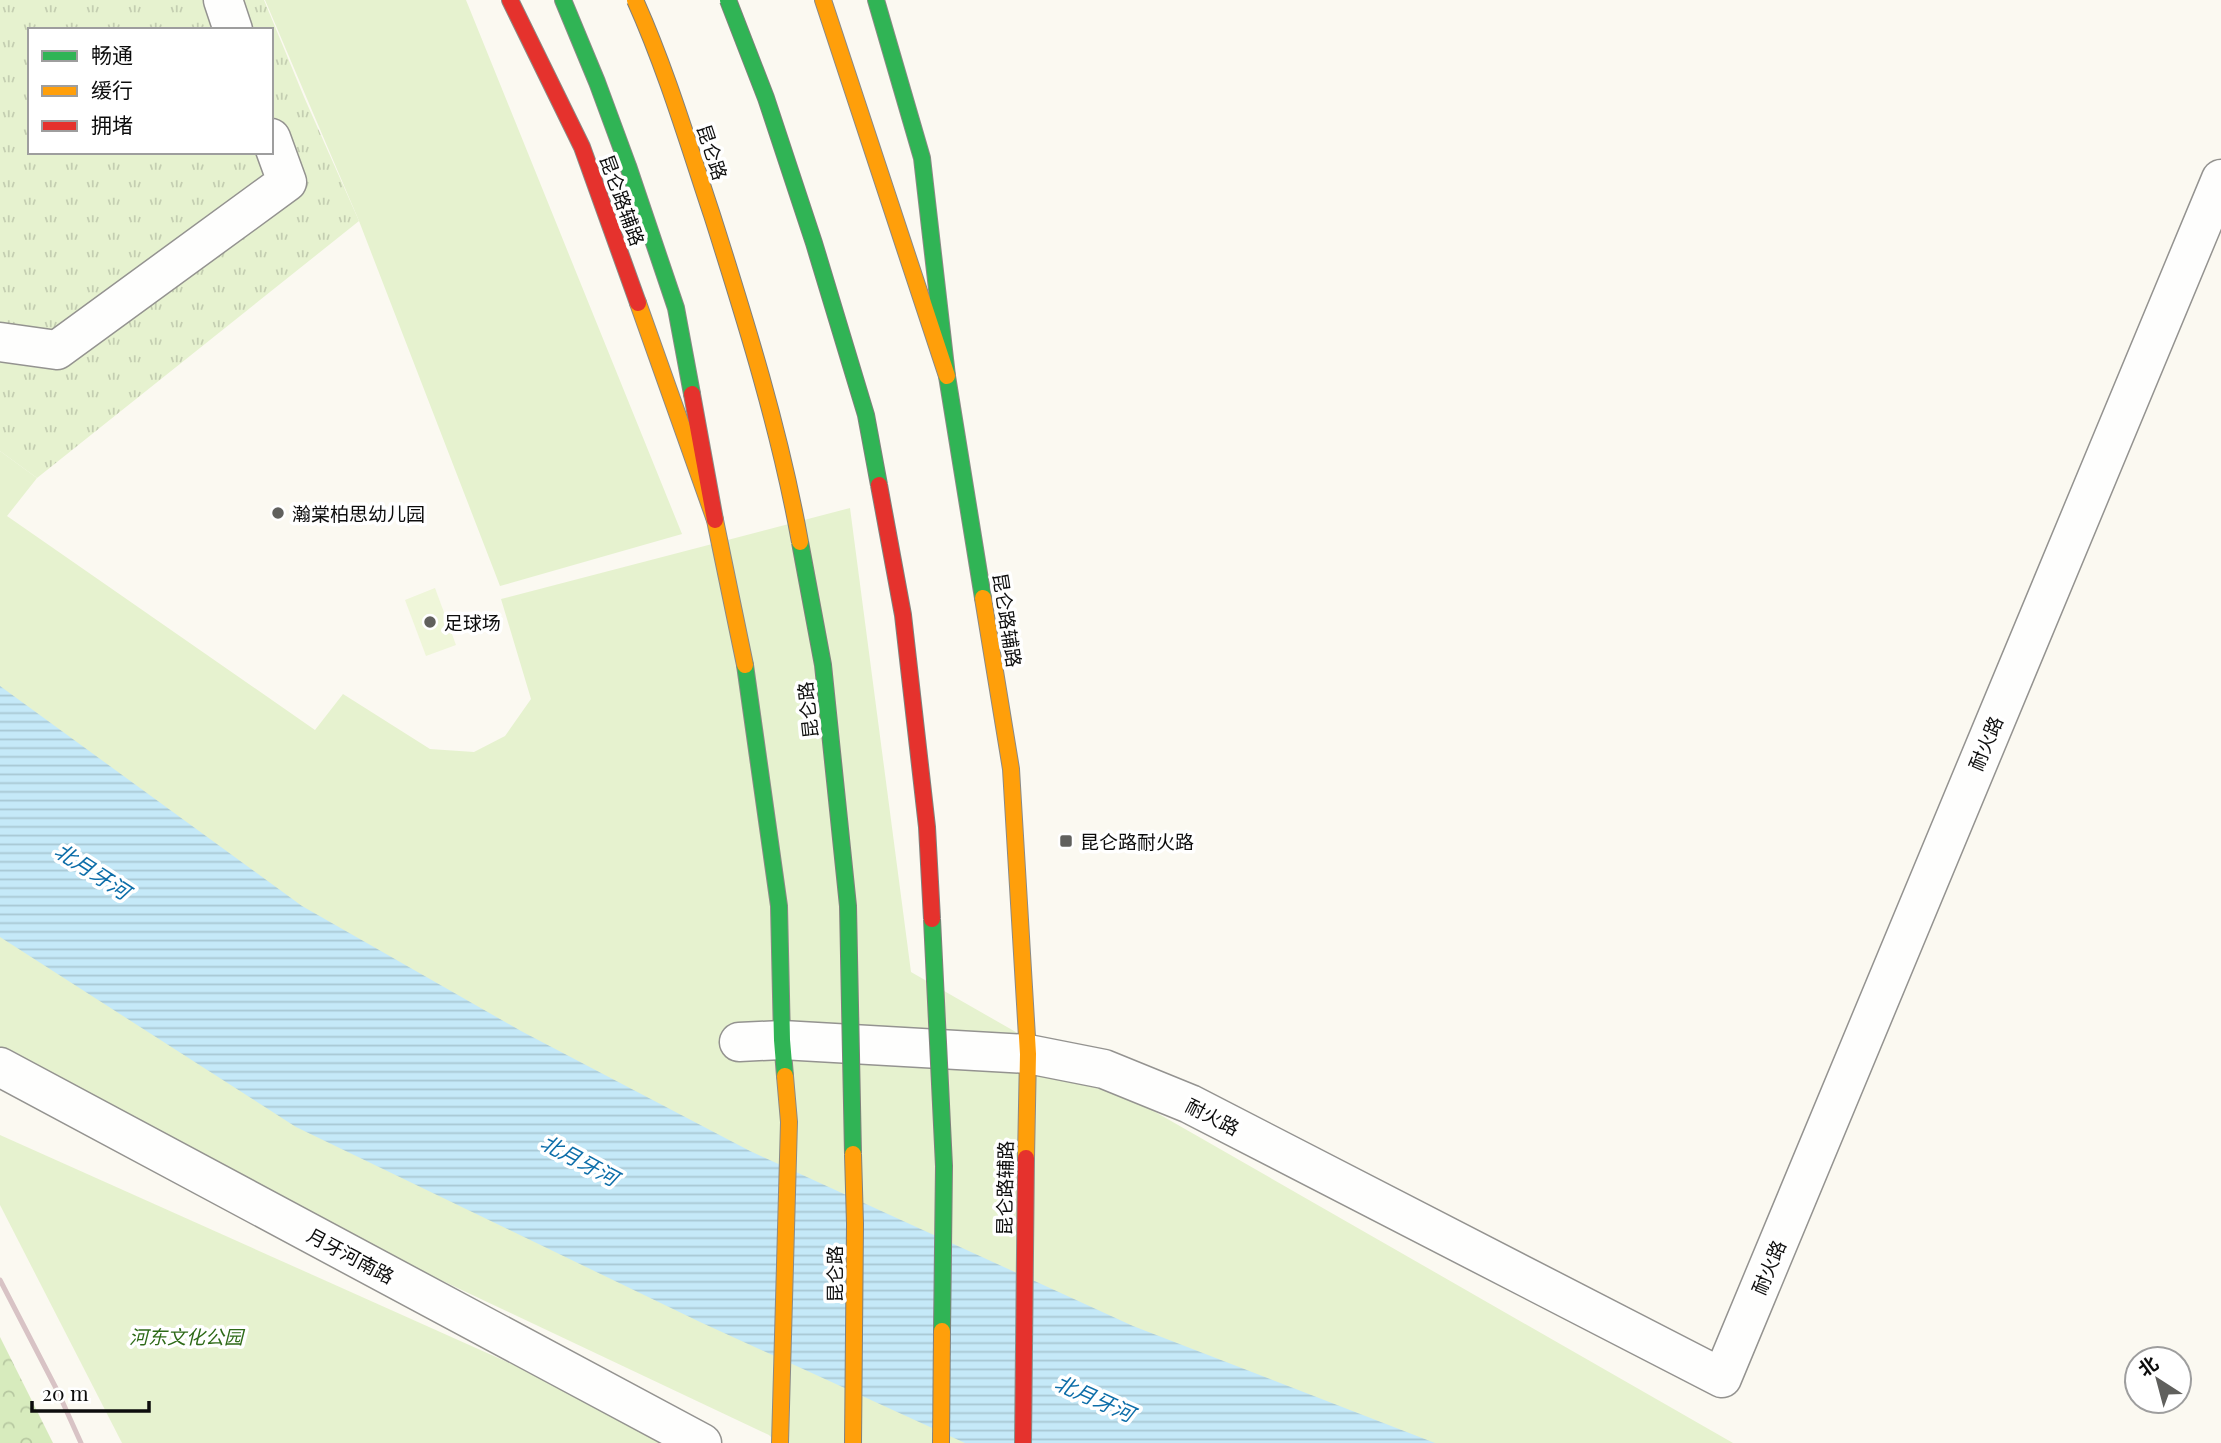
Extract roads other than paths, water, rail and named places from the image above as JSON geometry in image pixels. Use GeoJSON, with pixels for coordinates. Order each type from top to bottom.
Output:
{"type":"FeatureCollection","features":[{"type":"Feature","properties":{"kind":"main road","name":"昆仑路辅路"},"geometry":{"type":"LineString","coordinates":[[510,0],[582,147],[715,520],[743,651],[779,906],[782,1040],[789,1122],[780,1443]]}},
{"type":"Feature","properties":{"kind":"main road"},"geometry":{"type":"LineString","coordinates":[[563,0],[620,142],[676,308],[715,520]]}},
{"type":"Feature","properties":{"kind":"main road","name":"昆仑路"},"geometry":{"type":"LineString","coordinates":[[635,0],[651,36],[691,151],[744,314],[793,502],[823,665],[848,906],[855,1224],[853,1443]]}},
{"type":"Feature","properties":{"kind":"main road"},"geometry":{"type":"LineString","coordinates":[[728,0],[766,98],[814,243],[866,415],[903,615],[927,827],[944,1166],[941,1443]]}},
{"type":"Feature","properties":{"kind":"main road"},"geometry":{"type":"LineString","coordinates":[[822,0],[947,376]]}},
{"type":"Feature","properties":{"kind":"main road","name":"昆仑路辅路"},"geometry":{"type":"LineString","coordinates":[[876,0],[922,158],[947,376],[1011,769],[1028,1054],[1023,1443]]}},
{"type":"Feature","properties":{"kind":"street"},"geometry":{"type":"LineString","coordinates":[[223,0],[232,28]]}},
{"type":"Feature","properties":{"kind":"street"},"geometry":{"type":"LineString","coordinates":[[0,342],[57,350],[287,182],[273,144]]}},
{"type":"Feature","properties":{"kind":"street","name":"耐火路"},"geometry":{"type":"LineString","coordinates":[[739,1042],[782,1040],[1028,1054],[1104,1069],[1190,1104],[1722,1378],[2221,178]]}},
{"type":"Feature","properties":{"kind":"street","name":"月牙河南路"},"geometry":{"type":"LineString","coordinates":[[0,1068],[702,1443]]}},
{"type":"Feature","properties":{"kind":"water","name":"北月牙河"},"geometry":{"type":"Polygon","coordinates":[[[0,686],[302,906],[521,1031],[750,1151],[1133,1326],[1435,1443],[965,1443],[700,1322],[296,1127],[0,937],[0,686]]]}},
{"type":"Feature","properties":{"kind":"railway"},"geometry":{"type":"LineString","coordinates":[[0,1280],[81,1443]]}},
{"type":"Feature","properties":{"kind":"place","name":"瀚棠柏思幼儿园"},"geometry":{"type":"Point","coordinates":[278,513]}},
{"type":"Feature","properties":{"kind":"place","name":"足球场"},"geometry":{"type":"Point","coordinates":[430,622]}},
{"type":"Feature","properties":{"kind":"place","name":"昆仑路耐火路"},"geometry":{"type":"Point","coordinates":[1066,841]}},
{"type":"Feature","properties":{"kind":"park label","name":"河东文化公园"},"geometry":{"type":"Point","coordinates":[186,1336]}}]}
